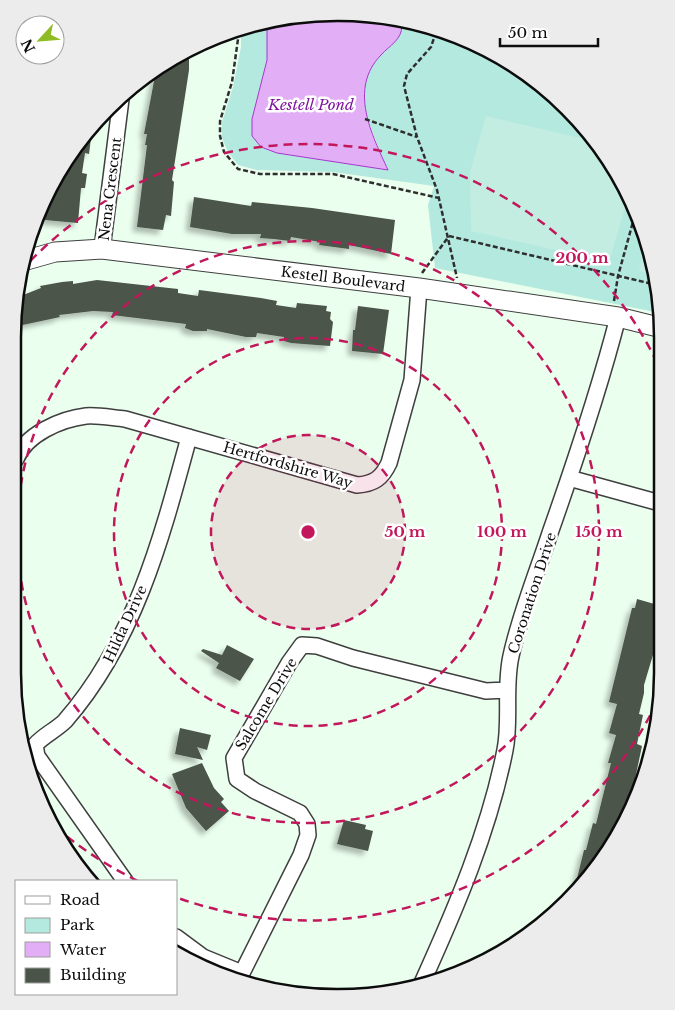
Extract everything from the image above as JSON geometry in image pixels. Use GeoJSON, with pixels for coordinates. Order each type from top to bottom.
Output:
{"type":"FeatureCollection","features":[{"type":"Feature","properties":{"kind":"street","name":"Nena Crescent"},"geometry":{"type":"LineString","coordinates":[[102,249],[121,108]]}},
{"type":"Feature","properties":{"kind":"street","name":"Kestell Boulevard"},"geometry":{"type":"LineString","coordinates":[[31,259],[55,252],[102,249],[420,281],[616,311],[653,325]]}},
{"type":"Feature","properties":{"kind":"street","name":"Hertfordshire Way"},"geometry":{"type":"LineString","coordinates":[[21,452],[30,440],[53,425],[87,416],[125,419],[357,485],[368,485],[383,476],[389,463],[412,380],[420,281]]}},
{"type":"Feature","properties":{"kind":"street","name":"Coronation Drive"},"geometry":{"type":"LineString","coordinates":[[426,976],[462,894],[496,792],[506,747],[506,690],[511,656],[522,616],[596,400],[616,311]]}},
{"type":"Feature","properties":{"kind":"street","name":"Hilda Drive"},"geometry":{"type":"LineString","coordinates":[[124,880],[37,756],[35,745],[63,722],[108,663],[143,588],[164,530],[189,437]]}},
{"type":"Feature","properties":{"kind":"street"},"geometry":{"type":"LineString","coordinates":[[569,478],[654,501]]}},
{"type":"Feature","properties":{"kind":"street","name":"Salcome Drive"},"geometry":{"type":"LineString","coordinates":[[241,974],[308,836],[307,824],[300,813],[255,791],[237,779],[234,758],[289,663],[302,645],[317,646],[354,658],[486,691],[506,690]]}},
{"type":"Feature","properties":{"kind":"street"},"geometry":{"type":"LineString","coordinates":[[178,938],[203,957],[224,968]]}},
{"type":"Feature","properties":{"kind":"path"},"geometry":{"type":"LineString","coordinates":[[434,37],[431,47],[407,74],[404,86],[417,137],[439,198],[457,278]]}},
{"type":"Feature","properties":{"kind":"path"},"geometry":{"type":"LineString","coordinates":[[237,38],[232,82],[220,121],[220,136],[224,152],[238,169],[260,174],[333,174],[439,198]]}},
{"type":"Feature","properties":{"kind":"path"},"geometry":{"type":"LineString","coordinates":[[364,120],[417,137]]}},
{"type":"Feature","properties":{"kind":"path"},"geometry":{"type":"LineString","coordinates":[[616,311],[618,276],[633,223]]}},
{"type":"Feature","properties":{"kind":"path"},"geometry":{"type":"LineString","coordinates":[[449,236],[649,283]]}},
{"type":"Feature","properties":{"kind":"path"},"geometry":{"type":"LineString","coordinates":[[420,281],[449,236]]}},
{"type":"Feature","properties":{"kind":"green space"},"geometry":{"type":"Polygon","coordinates":[[[401,28],[419,32],[459,45],[496,64],[546,100],[575,129],[611,179],[630,216],[648,276],[652,311],[435,268],[428,205],[434,186],[333,172],[257,170],[238,165],[228,152],[222,138],[222,122],[233,87],[241,47],[241,36],[267,29],[267,60],[252,119],[261,147],[277,153],[387,170],[366,112],[364,98],[365,83],[371,69],[381,55],[395,42],[401,28]]]}},
{"type":"Feature","properties":{"kind":"shaded area"},"geometry":{"type":"Polygon","coordinates":[[[486,116],[583,139],[611,179],[625,207],[609,262],[471,231],[470,172],[486,116]]]}},
{"type":"Feature","properties":{"kind":"shaded area"},"geometry":{"type":"Polygon","coordinates":[[[643,255],[647,272],[639,271],[643,255]]]}},
{"type":"Feature","properties":{"kind":"water","name":"Kestell Pond"},"geometry":{"type":"Polygon","coordinates":[[[338,21],[401,28],[400,35],[395,42],[371,68],[366,82],[364,97],[370,127],[388,170],[277,153],[261,147],[252,136],[252,119],[267,60],[267,29],[276,27],[338,21]]]}},
{"type":"Feature","properties":{"kind":"building"},"geometry":{"type":"Polygon","coordinates":[[[189,59],[189,70],[172,180],[174,182],[171,216],[166,215],[163,230],[137,227],[147,145],[145,145],[147,134],[144,134],[154,81],[189,59]]]}},
{"type":"Feature","properties":{"kind":"building"},"geometry":{"type":"Polygon","coordinates":[[[91,140],[89,154],[85,153],[82,173],[87,174],[85,188],[81,188],[78,223],[45,220],[45,215],[64,179],[91,140]]]}},
{"type":"Feature","properties":{"kind":"building"},"geometry":{"type":"Polygon","coordinates":[[[194,197],[251,206],[252,202],[312,208],[395,220],[391,254],[349,245],[349,249],[319,245],[320,242],[291,237],[290,241],[260,238],[261,234],[232,234],[190,227],[194,197]]]}},
{"type":"Feature","properties":{"kind":"building"},"geometry":{"type":"Polygon","coordinates":[[[97,280],[178,289],[178,293],[198,296],[199,290],[261,298],[277,301],[276,305],[296,308],[297,303],[327,306],[326,311],[331,312],[330,319],[333,322],[330,346],[291,343],[284,341],[284,337],[257,333],[256,337],[246,337],[207,329],[207,331],[193,331],[185,328],[186,324],[112,315],[113,312],[93,311],[59,315],[60,317],[22,325],[24,295],[41,288],[40,286],[73,281],[73,284],[97,280]]]}},
{"type":"Feature","properties":{"kind":"building"},"geometry":{"type":"Polygon","coordinates":[[[358,306],[389,310],[383,354],[352,351],[353,330],[355,330],[358,306]]]}},
{"type":"Feature","properties":{"kind":"building"},"geometry":{"type":"Polygon","coordinates":[[[637,599],[654,604],[654,651],[644,685],[639,714],[643,715],[637,744],[642,746],[635,780],[611,831],[577,878],[593,823],[596,824],[611,763],[608,763],[616,735],[609,733],[617,704],[609,702],[632,608],[635,608],[637,599]]]}},
{"type":"Feature","properties":{"kind":"building"},"geometry":{"type":"Polygon","coordinates":[[[227,645],[254,659],[240,681],[216,668],[219,663],[201,651],[203,649],[222,655],[227,645]]]}},
{"type":"Feature","properties":{"kind":"building"},"geometry":{"type":"Polygon","coordinates":[[[180,728],[211,735],[207,750],[197,747],[203,760],[175,754],[180,728]]]}},
{"type":"Feature","properties":{"kind":"building"},"geometry":{"type":"Polygon","coordinates":[[[202,763],[214,788],[224,799],[221,802],[229,811],[206,831],[186,808],[172,774],[202,763]]]}},
{"type":"Feature","properties":{"kind":"building"},"geometry":{"type":"Polygon","coordinates":[[[344,820],[366,825],[365,829],[373,831],[368,851],[337,844],[344,820]]]}}]}
